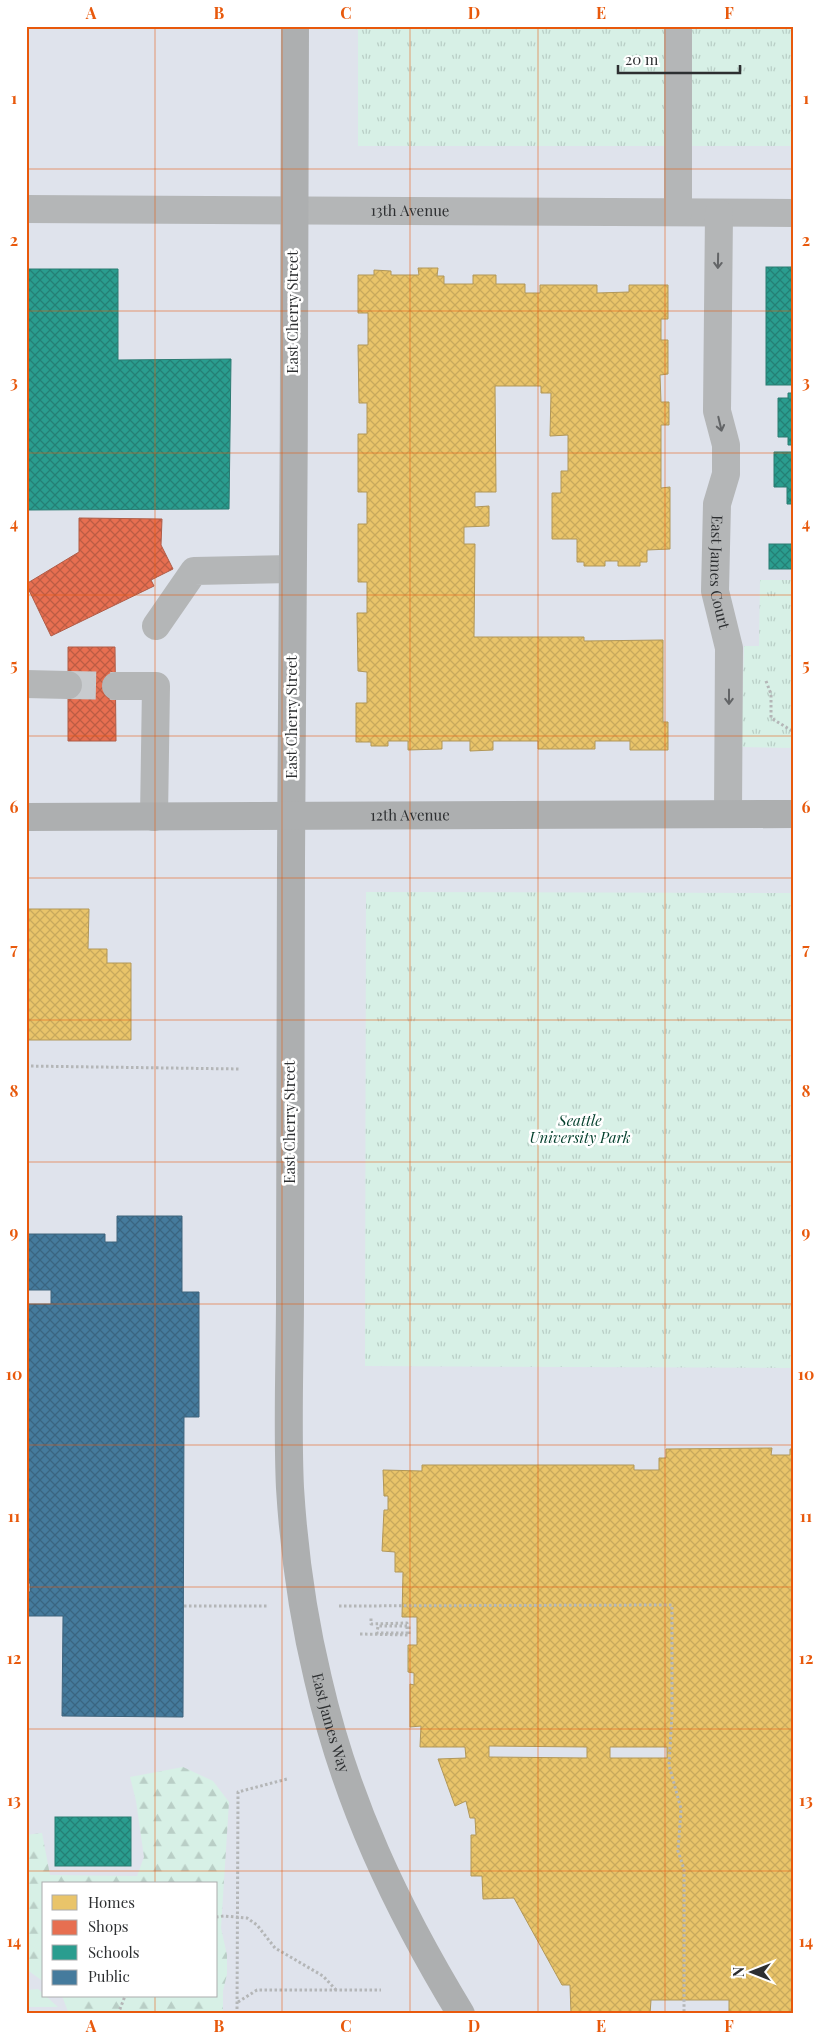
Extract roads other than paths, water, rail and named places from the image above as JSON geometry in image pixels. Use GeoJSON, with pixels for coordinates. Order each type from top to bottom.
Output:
{"type":"FeatureCollection","features":[{"type":"Feature","properties":{"kind":"main road","name":"East Cherry Street"},"geometry":{"type":"LineString","coordinates":[[290,1407],[295,26]]}},
{"type":"Feature","properties":{"kind":"main road","name":"12th Avenue"},"geometry":{"type":"LineString","coordinates":[[26,817],[794,814]]}},
{"type":"Feature","properties":{"kind":"main road","name":"East James Way"},"geometry":{"type":"LineString","coordinates":[[290,1407],[290,1484],[300,1582],[316,1671],[335,1743],[356,1808],[382,1871],[420,1947],[460,2014]]}},
{"type":"Feature","properties":{"kind":"street"},"geometry":{"type":"LineString","coordinates":[[678,26],[678,212]]}},
{"type":"Feature","properties":{"kind":"street","name":"13th Avenue"},"geometry":{"type":"LineString","coordinates":[[26,209],[794,213]]}},
{"type":"Feature","properties":{"kind":"street","name":"East James Court"},"geometry":{"type":"LineString","coordinates":[[719,213],[717,411],[726,445],[726,474],[717,504],[715,591],[729,648],[728,814]]}},
{"type":"Feature","properties":{"kind":"street"},"geometry":{"type":"LineString","coordinates":[[156,626],[194,571],[292,569]]}},
{"type":"Feature","properties":{"kind":"street"},"geometry":{"type":"LineString","coordinates":[[26,684],[68,685]]}},
{"type":"Feature","properties":{"kind":"street"},"geometry":{"type":"LineString","coordinates":[[116,686],[156,686],[154,817]]}},
{"type":"Feature","properties":{"kind":"tunnel"},"geometry":{"type":"LineString","coordinates":[[68,685],[116,686]]}},
{"type":"Feature","properties":{"kind":"park label","name":"Seattle University Park"},"geometry":{"type":"Point","coordinates":[580,1130]}}]}
